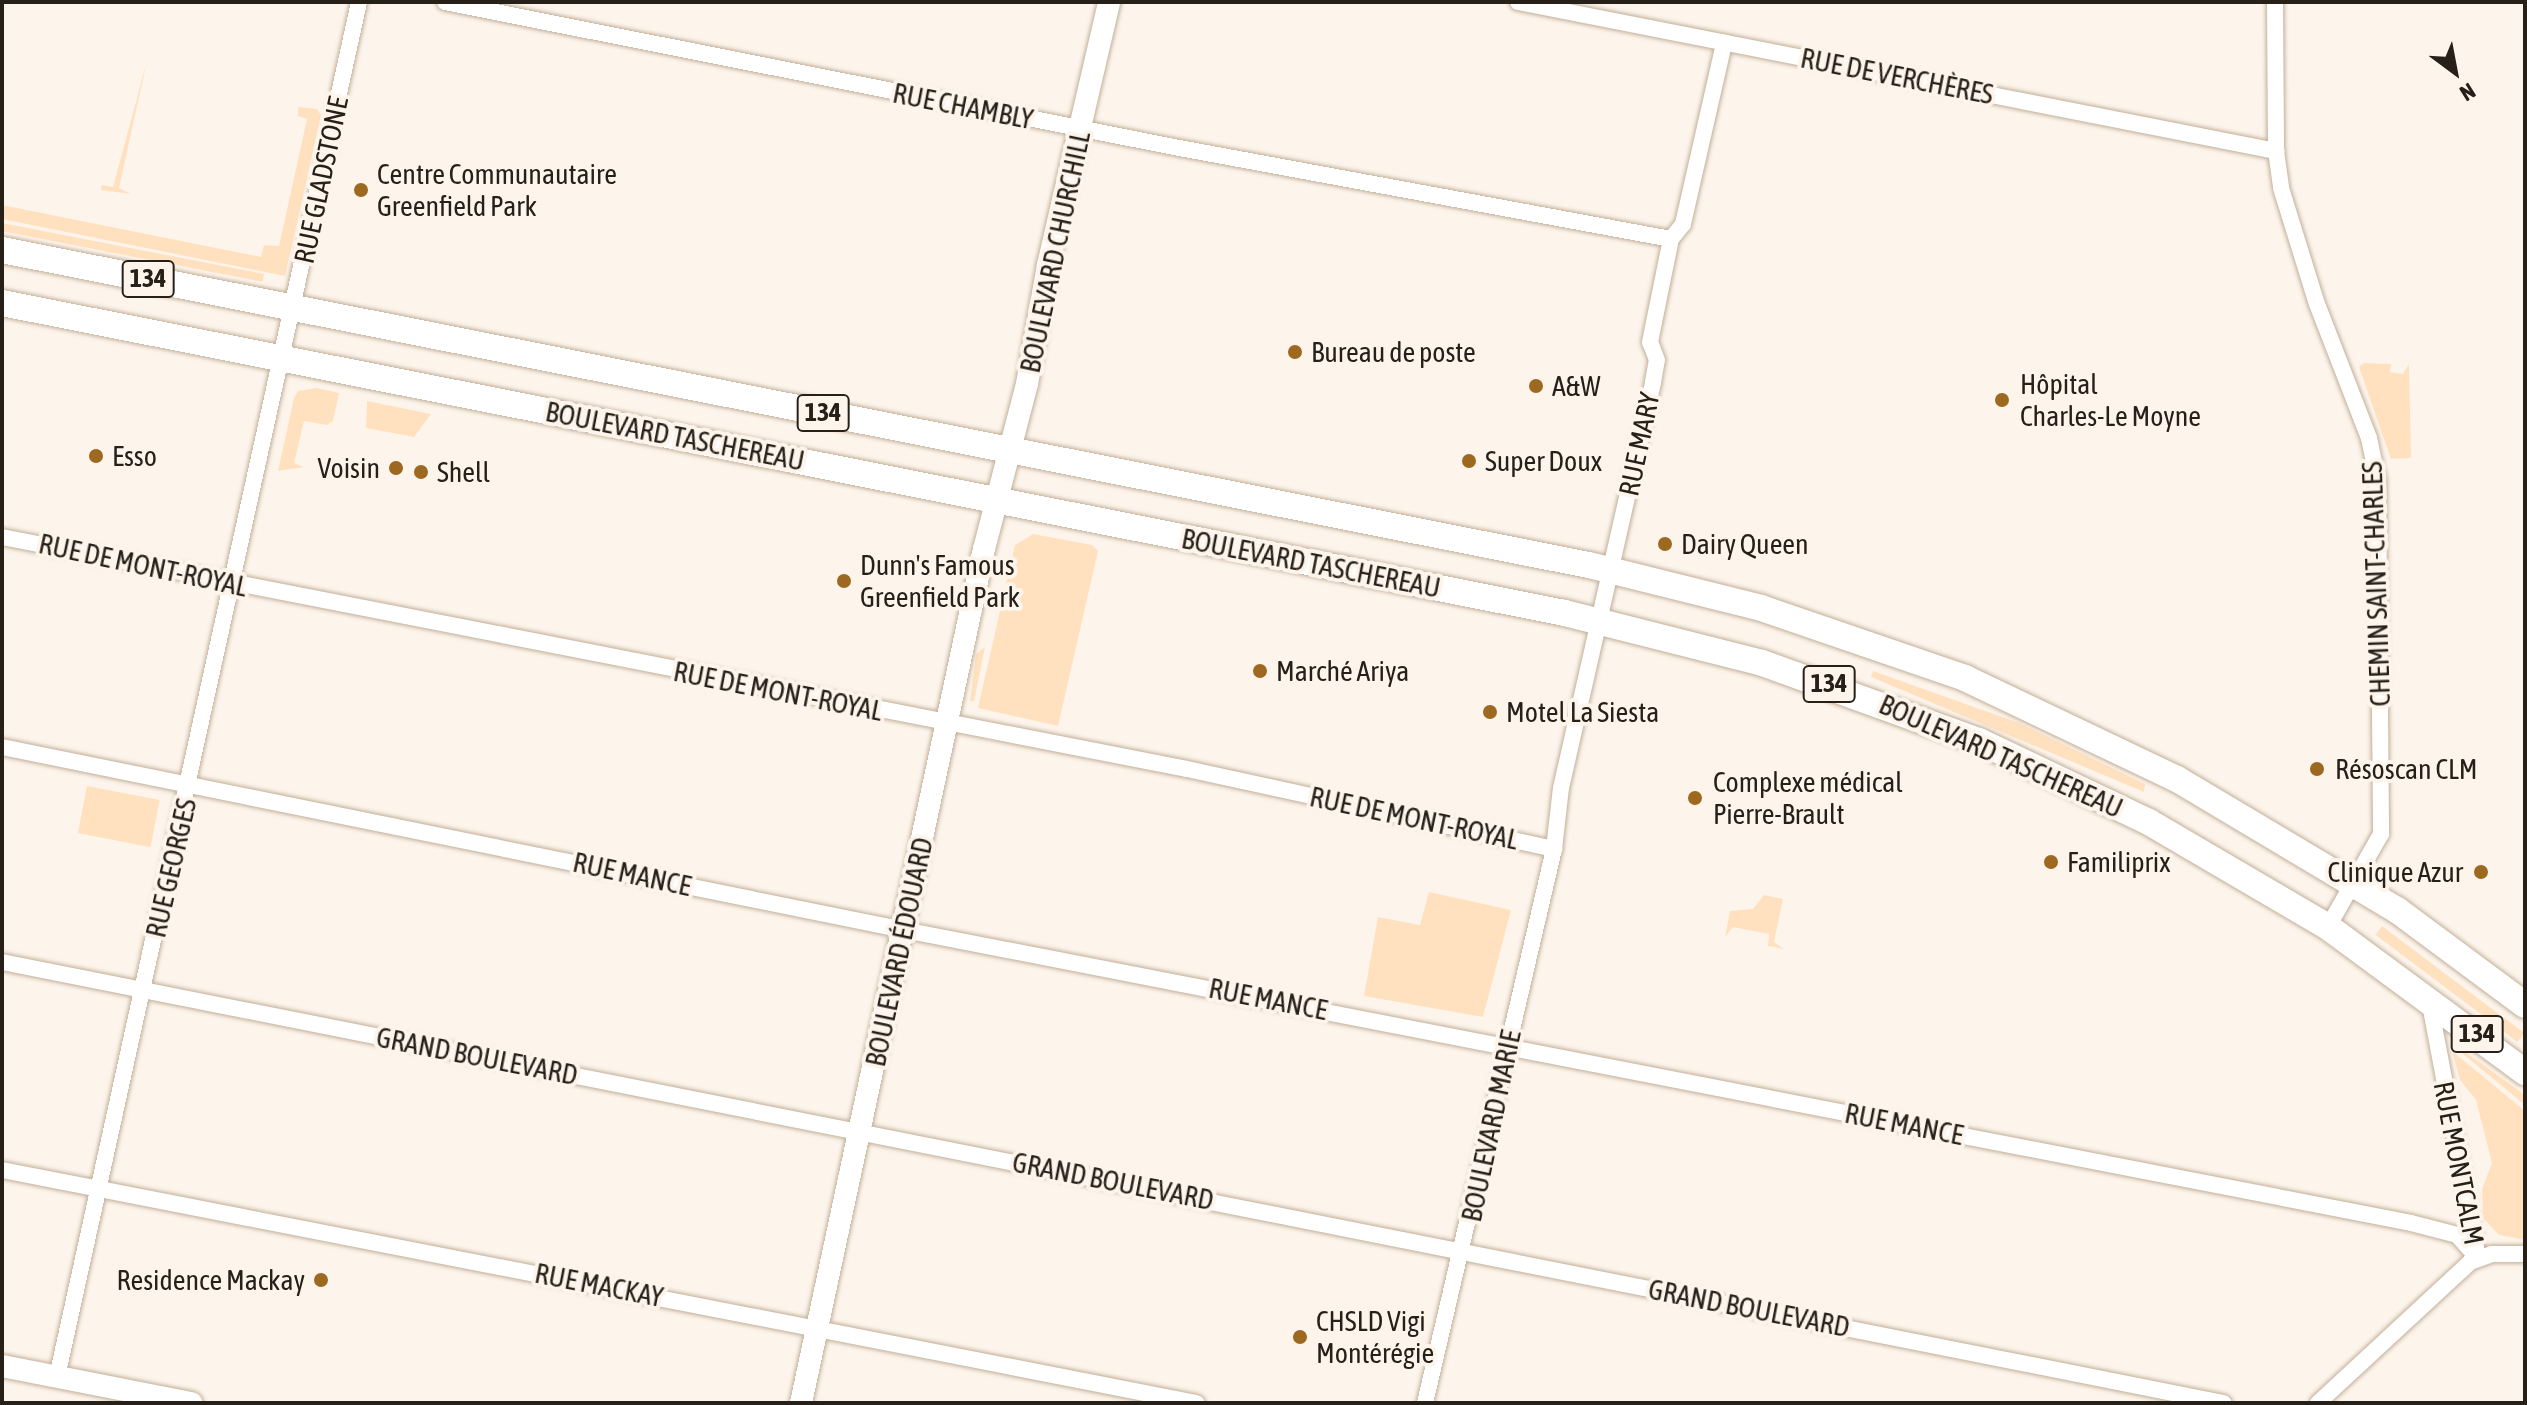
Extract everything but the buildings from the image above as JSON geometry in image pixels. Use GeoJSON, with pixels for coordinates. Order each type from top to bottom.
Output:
{"type":"FeatureCollection","features":[{"type":"Feature","properties":{"kind":"main road","name":"BOULEVARD TASCHEREAU"},"geometry":{"type":"LineString","coordinates":[[2,250],[1610,570],[1812,624],[1995,691],[2202,792],[2355,884],[2525,1005]]}},
{"type":"Feature","properties":{"kind":"main road","name":"BOULEVARD TASCHEREAU"},"geometry":{"type":"LineString","coordinates":[[2,303],[1599,620],[1781,669],[1979,741],[2159,827],[2328,927],[2429,997],[2525,1072]]}},
{"type":"Feature","properties":{"kind":"street","name":"RUE GLADSTONE"},"geometry":{"type":"LineString","coordinates":[[283,359],[359,2]]}},
{"type":"Feature","properties":{"kind":"street","name":"RUE CHAMBLY"},"geometry":{"type":"LineString","coordinates":[[445,2],[1080,129],[1671,239]]}},
{"type":"Feature","properties":{"kind":"street","name":"BOULEVARD CHURCHILL"},"geometry":{"type":"LineString","coordinates":[[996,500],[1011,450],[1109,2]]}},
{"type":"Feature","properties":{"kind":"street","name":"RUE DE VERCHÈRES"},"geometry":{"type":"LineString","coordinates":[[1518,2],[2276,151]]}},
{"type":"Feature","properties":{"kind":"street","name":"CHEMIN SAINT-CHARLES"},"geometry":{"type":"LineString","coordinates":[[2275,2],[2276,151],[2290,224],[2375,457],[2382,820],[2378,844],[2328,927]]}},
{"type":"Feature","properties":{"kind":"street","name":"RUE MARY"},"geometry":{"type":"LineString","coordinates":[[1554,849],[1561,788],[1657,360],[1650,342],[1671,239],[1683,224],[1724,43]]}},
{"type":"Feature","properties":{"kind":"street","name":"RUE GEORGES"},"geometry":{"type":"LineString","coordinates":[[57,1377],[283,359]]}},
{"type":"Feature","properties":{"kind":"street","name":"BOULEVARD ÉDOUARD"},"geometry":{"type":"LineString","coordinates":[[801,1403],[996,500]]}},
{"type":"Feature","properties":{"kind":"street","name":"RUE DE MONT-ROYAL"},"geometry":{"type":"LineString","coordinates":[[2,537],[234,586],[948,723],[1554,849]]}},
{"type":"Feature","properties":{"kind":"street","name":"RUE MANCE"},"geometry":{"type":"LineString","coordinates":[[2,747],[190,782],[904,930],[2411,1223],[2457,1235],[2478,1258]]}},
{"type":"Feature","properties":{"kind":"street","name":"BOULEVARD MARIE"},"geometry":{"type":"LineString","coordinates":[[1425,1403],[1554,849]]}},
{"type":"Feature","properties":{"kind":"street","name":"GRAND BOULEVARD"},"geometry":{"type":"LineString","coordinates":[[2,962],[2224,1403]]}},
{"type":"Feature","properties":{"kind":"street","name":"RUE MONTCALM"},"geometry":{"type":"LineString","coordinates":[[2318,1403],[2478,1258],[2429,997]]}},
{"type":"Feature","properties":{"kind":"street","name":"RUE MACKAY"},"geometry":{"type":"LineString","coordinates":[[2,1170],[1196,1403]]}},
{"type":"Feature","properties":{"kind":"street"},"geometry":{"type":"LineString","coordinates":[[2478,1258],[2525,1254]]}},
{"type":"Feature","properties":{"kind":"street"},"geometry":{"type":"LineString","coordinates":[[2,1366],[186,1402]]}},
{"type":"Feature","properties":{"kind":"shaded area"},"geometry":{"type":"Polygon","coordinates":[[[147,61],[119,188],[131,194],[101,190],[102,185],[113,187],[147,61]]]}},
{"type":"Feature","properties":{"kind":"shaded area"},"geometry":{"type":"Polygon","coordinates":[[[298,107],[317,109],[321,115],[285,276],[2,219],[2,205],[261,257],[264,245],[279,246],[307,119],[298,116],[298,107]]]}},
{"type":"Feature","properties":{"kind":"shaded area"},"geometry":{"type":"Polygon","coordinates":[[[2,223],[264,274],[263,282],[2,231],[2,223]]]}},
{"type":"Feature","properties":{"kind":"shaded area"},"geometry":{"type":"Polygon","coordinates":[[[2364,363],[2391,364],[2390,372],[2403,374],[2409,364],[2411,458],[2391,459],[2359,367],[2364,363]]]}},
{"type":"Feature","properties":{"kind":"shaded area"},"geometry":{"type":"Polygon","coordinates":[[[317,388],[339,393],[333,421],[327,425],[304,421],[294,463],[304,467],[278,471],[294,398],[298,391],[317,388]]]}},
{"type":"Feature","properties":{"kind":"shaded area"},"geometry":{"type":"Polygon","coordinates":[[[367,401],[431,414],[414,437],[366,428],[367,401]]]}},
{"type":"Feature","properties":{"kind":"shaded area"},"geometry":{"type":"Polygon","coordinates":[[[1033,534],[1092,545],[1098,551],[1058,726],[978,708],[1015,545],[1033,534]]]}},
{"type":"Feature","properties":{"kind":"shaded area"},"geometry":{"type":"Polygon","coordinates":[[[985,647],[974,701],[970,701],[976,654],[985,647]]]}},
{"type":"Feature","properties":{"kind":"shaded area"},"geometry":{"type":"Polygon","coordinates":[[[1873,671],[2019,723],[2145,784],[2144,792],[1871,677],[1873,671]]]}},
{"type":"Feature","properties":{"kind":"shaded area"},"geometry":{"type":"Polygon","coordinates":[[[87,786],[160,800],[150,847],[78,833],[87,786]]]}},
{"type":"Feature","properties":{"kind":"shaded area"},"geometry":{"type":"Polygon","coordinates":[[[1429,892],[1511,910],[1483,1017],[1364,996],[1378,917],[1420,925],[1429,892]]]}},
{"type":"Feature","properties":{"kind":"shaded area"},"geometry":{"type":"Polygon","coordinates":[[[1764,895],[1783,899],[1774,942],[1784,949],[1768,946],[1769,934],[1733,927],[1725,937],[1730,911],[1753,909],[1764,895]]]}},
{"type":"Feature","properties":{"kind":"shaded area"},"geometry":{"type":"Polygon","coordinates":[[[2382,926],[2524,1033],[2518,1042],[2375,935],[2382,926]]]}},
{"type":"Feature","properties":{"kind":"shaded area"},"geometry":{"type":"Polygon","coordinates":[[[2450,1041],[2525,1095],[2525,1105],[2452,1045],[2450,1041]]]}},
{"type":"Feature","properties":{"kind":"shaded area"},"geometry":{"type":"Polygon","coordinates":[[[2452,1051],[2525,1111],[2525,1240],[2499,1235],[2483,1218],[2482,1189],[2492,1163],[2476,1100],[2460,1080],[2452,1051]]]}},
{"type":"Feature","properties":{"kind":"place","name":"Centre Communautaire Greenfield Park"},"geometry":{"type":"Point","coordinates":[361,190]}},
{"type":"Feature","properties":{"kind":"place","name":"Bureau de poste"},"geometry":{"type":"Point","coordinates":[1295,352]}},
{"type":"Feature","properties":{"kind":"place","name":"A&W"},"geometry":{"type":"Point","coordinates":[1536,386]}},
{"type":"Feature","properties":{"kind":"place","name":"Hôpital Charles-Le Moyne"},"geometry":{"type":"Point","coordinates":[2002,400]}},
{"type":"Feature","properties":{"kind":"place","name":"Esso"},"geometry":{"type":"Point","coordinates":[96,456]}},
{"type":"Feature","properties":{"kind":"place","name":"Super Doux"},"geometry":{"type":"Point","coordinates":[1469,461]}},
{"type":"Feature","properties":{"kind":"place","name":"Voisin"},"geometry":{"type":"Point","coordinates":[396,468]}},
{"type":"Feature","properties":{"kind":"place","name":"Shell"},"geometry":{"type":"Point","coordinates":[421,472]}},
{"type":"Feature","properties":{"kind":"place","name":"Dairy Queen"},"geometry":{"type":"Point","coordinates":[1665,544]}},
{"type":"Feature","properties":{"kind":"place","name":"Dunn's Famous Greenfield Park"},"geometry":{"type":"Point","coordinates":[844,581]}},
{"type":"Feature","properties":{"kind":"place","name":"Marché Ariya"},"geometry":{"type":"Point","coordinates":[1260,671]}},
{"type":"Feature","properties":{"kind":"place","name":"Motel La Siesta"},"geometry":{"type":"Point","coordinates":[1490,712]}},
{"type":"Feature","properties":{"kind":"place","name":"Résoscan CLM"},"geometry":{"type":"Point","coordinates":[2317,769]}},
{"type":"Feature","properties":{"kind":"place","name":"Complexe médical Pierre-Brault"},"geometry":{"type":"Point","coordinates":[1695,798]}},
{"type":"Feature","properties":{"kind":"place","name":"Familiprix"},"geometry":{"type":"Point","coordinates":[2051,862]}},
{"type":"Feature","properties":{"kind":"place","name":"Clinique Azur"},"geometry":{"type":"Point","coordinates":[2481,872]}},
{"type":"Feature","properties":{"kind":"place","name":"Residence Mackay"},"geometry":{"type":"Point","coordinates":[321,1280]}},
{"type":"Feature","properties":{"kind":"place","name":"CHSLD Vigi Montérégie"},"geometry":{"type":"Point","coordinates":[1300,1337]}}]}
